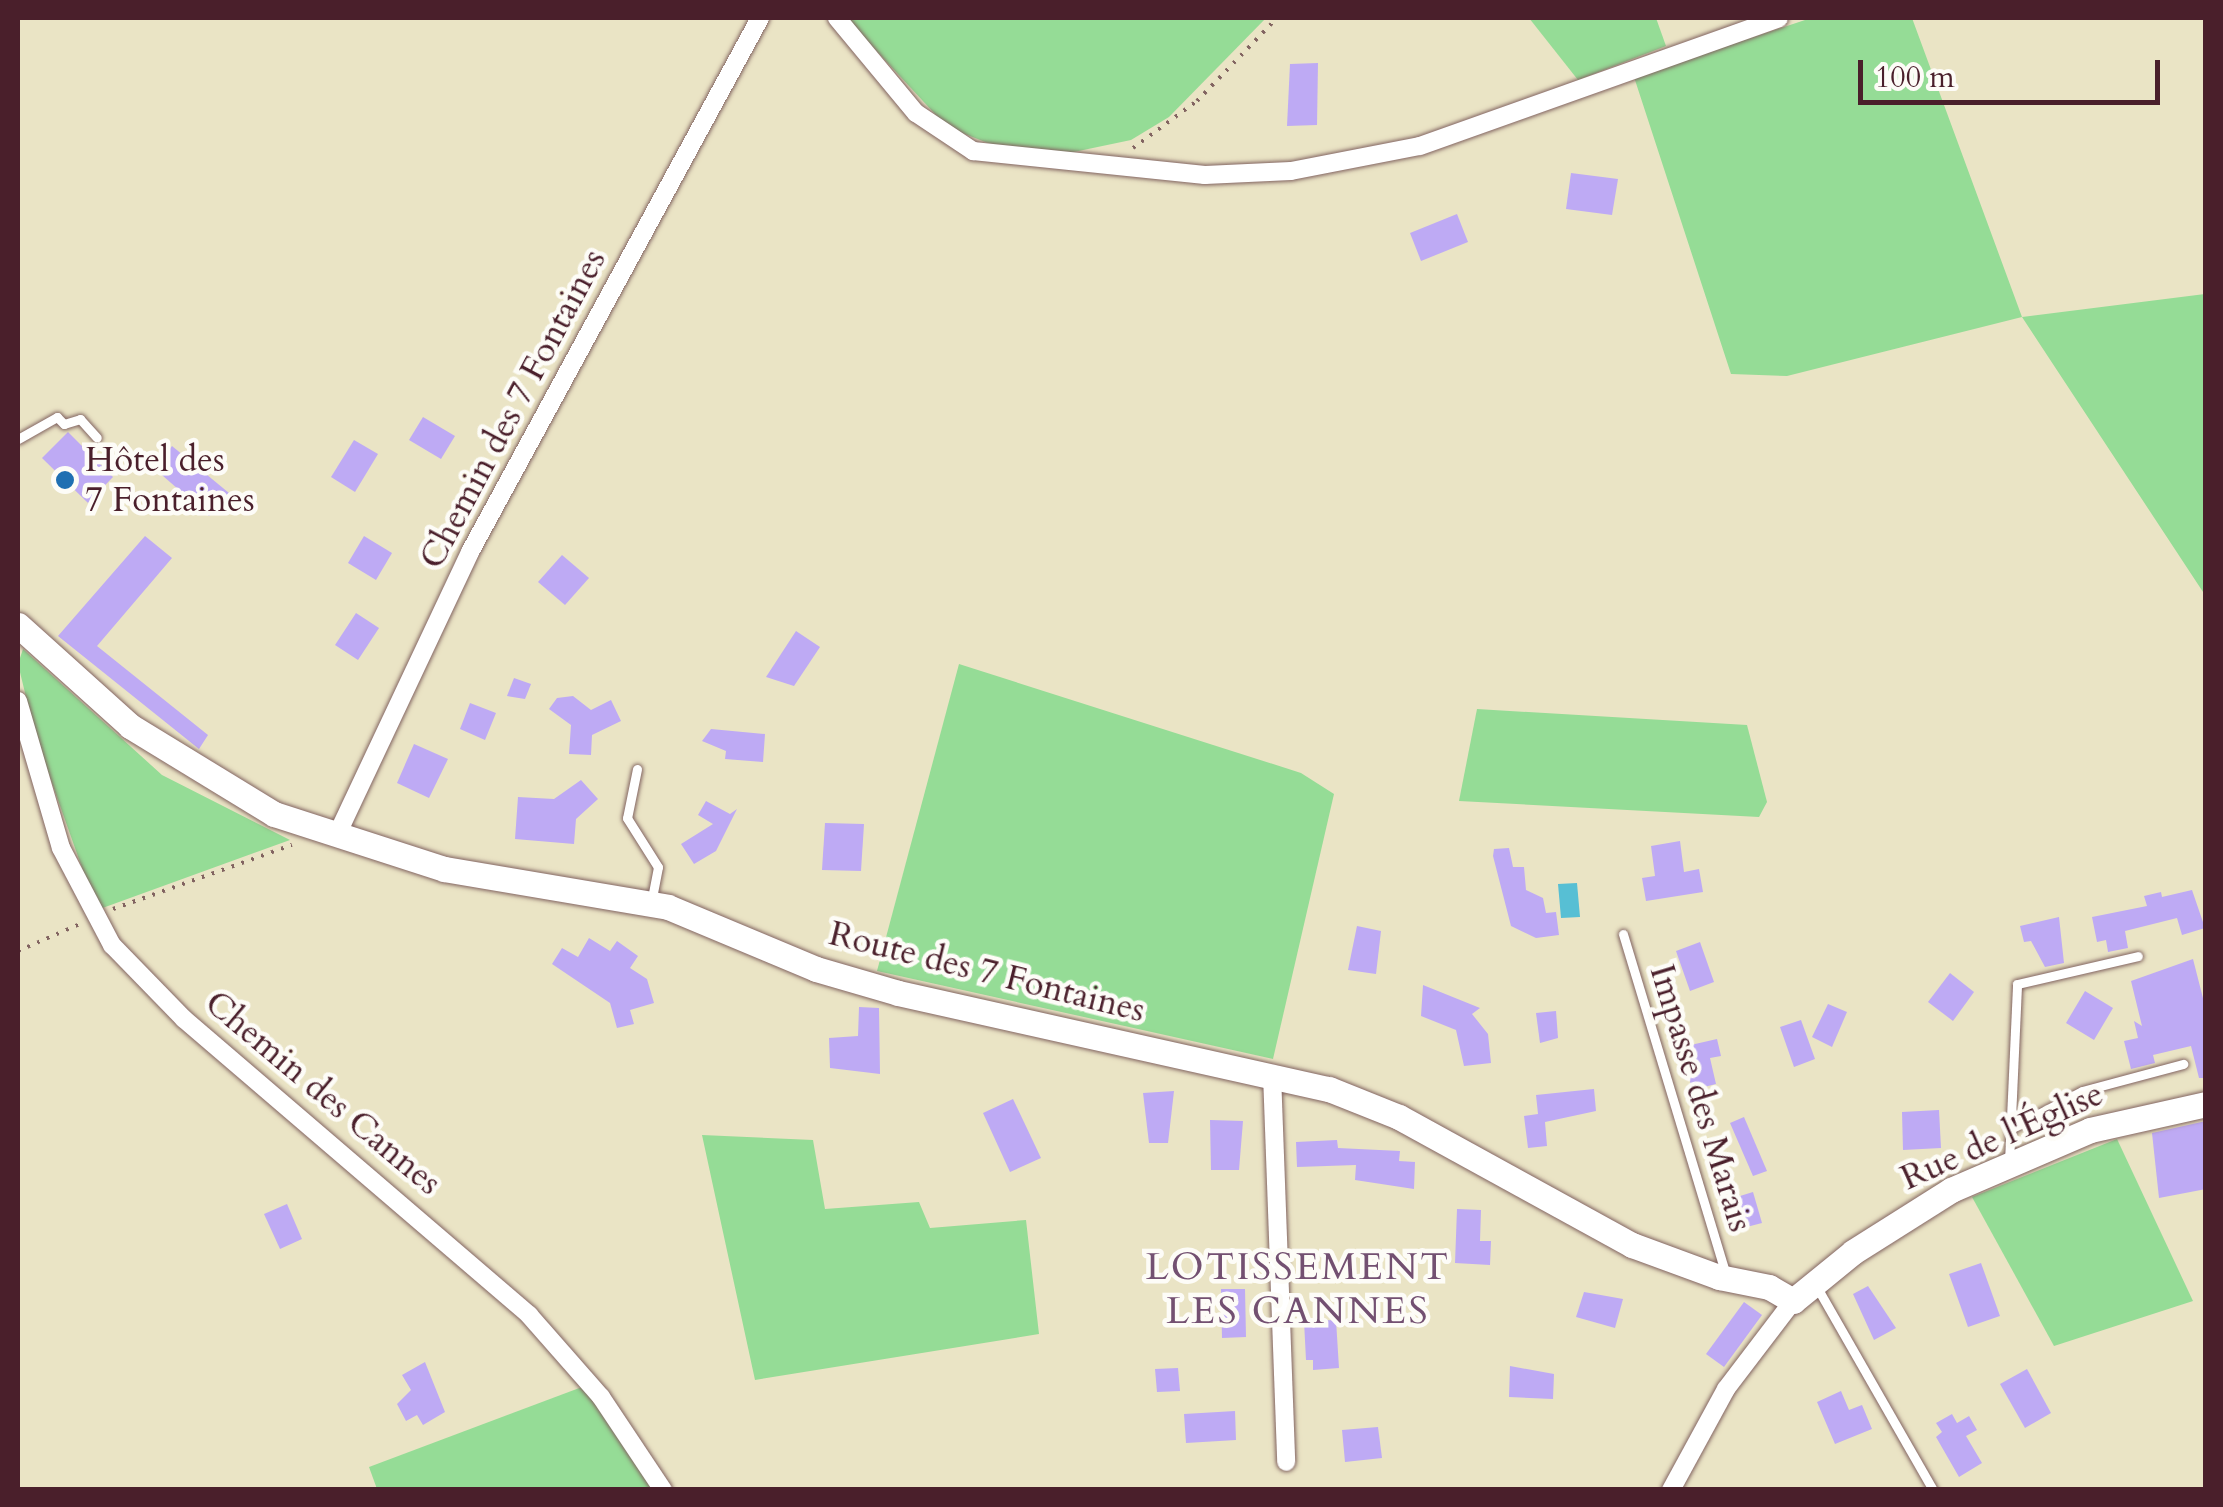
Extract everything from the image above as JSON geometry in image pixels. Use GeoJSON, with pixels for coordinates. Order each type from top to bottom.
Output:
{"type":"FeatureCollection","features":[{"type":"Feature","properties":{"kind":"street","name":"Chemin des 7 Fontaines"},"geometry":{"type":"LineString","coordinates":[[336,837],[470,552],[760,18]]}},
{"type":"Feature","properties":{"kind":"street"},"geometry":{"type":"LineString","coordinates":[[837,18],[916,114],[974,151],[1205,175],[1291,171],[1420,146],[1778,18]]}},
{"type":"Feature","properties":{"kind":"street","name":"Route des 7 Fontaines"},"geometry":{"type":"LineString","coordinates":[[18,625],[184,764],[310,828],[444,869],[652,903],[816,968],[898,993],[1272,1074],[1399,1117],[1632,1245],[1727,1279],[1770,1287],[1793,1300]]}},
{"type":"Feature","properties":{"kind":"street","name":"Chemin des Cannes"},"geometry":{"type":"LineString","coordinates":[[18,702],[61,848],[92,918],[184,1019],[529,1315],[601,1397],[663,1490]]}},
{"type":"Feature","properties":{"kind":"street"},"geometry":{"type":"LineString","coordinates":[[1272,1074],[1286,1462]]}},
{"type":"Feature","properties":{"kind":"street","name":"Rue de l'Église"},"geometry":{"type":"LineString","coordinates":[[1793,1300],[1914,1210],[2009,1164],[2108,1124],[2206,1104]]}},
{"type":"Feature","properties":{"kind":"street"},"geometry":{"type":"LineString","coordinates":[[1672,1490],[1726,1390],[1793,1300]]}},
{"type":"Feature","properties":{"kind":"lane"},"geometry":{"type":"LineString","coordinates":[[18,438],[57,417],[64,424],[80,420],[97,438]]}},
{"type":"Feature","properties":{"kind":"lane"},"geometry":{"type":"LineString","coordinates":[[637,769],[627,818],[658,867],[652,903]]}},
{"type":"Feature","properties":{"kind":"lane","name":"Impasse des Marais"},"geometry":{"type":"LineString","coordinates":[[1623,934],[1727,1279]]}},
{"type":"Feature","properties":{"kind":"lane"},"geometry":{"type":"LineString","coordinates":[[2009,1164],[2017,984],[2138,956]]}},
{"type":"Feature","properties":{"kind":"lane"},"geometry":{"type":"LineString","coordinates":[[2010,1129],[2082,1091],[2183,1064]]}},
{"type":"Feature","properties":{"kind":"lane"},"geometry":{"type":"LineString","coordinates":[[1814,1282],[1932,1490]]}},
{"type":"Feature","properties":{"kind":"path"},"geometry":{"type":"LineString","coordinates":[[1153,138],[1198,101],[1276,18]]}},
{"type":"Feature","properties":{"kind":"path"},"geometry":{"type":"LineString","coordinates":[[18,950],[92,918],[258,862],[287,849],[310,828]]}},
{"type":"Feature","properties":{"kind":"green space"},"geometry":{"type":"Polygon","coordinates":[[[846,18],[1266,18],[1169,117],[1131,140],[1069,153],[998,147],[947,127],[846,18]]]}},
{"type":"Feature","properties":{"kind":"green space"},"geometry":{"type":"Polygon","coordinates":[[[1529,18],[1656,18],[1666,46],[1578,80],[1529,18]]]}},
{"type":"Feature","properties":{"kind":"green space"},"geometry":{"type":"Polygon","coordinates":[[[1811,18],[1912,18],[2022,317],[1787,376],[1731,374],[1634,77],[1811,18]]]}},
{"type":"Feature","properties":{"kind":"green space"},"geometry":{"type":"Polygon","coordinates":[[[2205,294],[2205,595],[2022,317],[2205,294]]]}},
{"type":"Feature","properties":{"kind":"green space"},"geometry":{"type":"Polygon","coordinates":[[[23,649],[162,775],[290,840],[97,910],[36,738],[18,664],[23,649]]]}},
{"type":"Feature","properties":{"kind":"green space"},"geometry":{"type":"Polygon","coordinates":[[[959,664],[1301,773],[1334,794],[1273,1059],[877,971],[959,664]]]}},
{"type":"Feature","properties":{"kind":"green space"},"geometry":{"type":"Polygon","coordinates":[[[1477,709],[1747,725],[1767,802],[1759,817],[1459,801],[1477,709]]]}},
{"type":"Feature","properties":{"kind":"green space"},"geometry":{"type":"Polygon","coordinates":[[[702,1135],[813,1140],[825,1209],[919,1202],[930,1228],[1026,1220],[1039,1334],[755,1380],[702,1135]]]}},
{"type":"Feature","properties":{"kind":"green space"},"geometry":{"type":"Polygon","coordinates":[[[2117,1139],[2193,1301],[2054,1346],[1972,1197],[2117,1139]]]}},
{"type":"Feature","properties":{"kind":"green space"},"geometry":{"type":"Polygon","coordinates":[[[582,1387],[623,1436],[655,1489],[377,1489],[369,1467],[582,1387]]]}},
{"type":"Feature","properties":{"kind":"water"},"geometry":{"type":"Polygon","coordinates":[[[1577,883],[1580,917],[1561,918],[1558,884],[1577,883]]]}},
{"type":"Feature","properties":{"kind":"building"},"geometry":{"type":"Polygon","coordinates":[[[1318,63],[1317,125],[1287,126],[1290,64],[1318,63]]]}},
{"type":"Feature","properties":{"kind":"building"},"geometry":{"type":"Polygon","coordinates":[[[1571,173],[1618,179],[1612,215],[1566,209],[1571,173]]]}},
{"type":"Feature","properties":{"kind":"building"},"geometry":{"type":"Polygon","coordinates":[[[1457,214],[1468,242],[1421,261],[1410,233],[1457,214]]]}},
{"type":"Feature","properties":{"kind":"building"},"geometry":{"type":"Polygon","coordinates":[[[423,417],[455,436],[441,459],[409,440],[423,417]]]}},
{"type":"Feature","properties":{"kind":"building"},"geometry":{"type":"Polygon","coordinates":[[[68,432],[113,477],[88,503],[42,458],[68,432]]]}},
{"type":"Feature","properties":{"kind":"building"},"geometry":{"type":"Polygon","coordinates":[[[354,440],[378,454],[355,492],[331,477],[354,440]]]}},
{"type":"Feature","properties":{"kind":"building"},"geometry":{"type":"Polygon","coordinates":[[[172,446],[229,493],[209,516],[155,469],[172,446]]]}},
{"type":"Feature","properties":{"kind":"building"},"geometry":{"type":"Polygon","coordinates":[[[145,536],[172,558],[97,646],[208,735],[199,749],[58,636],[145,536]]]}},
{"type":"Feature","properties":{"kind":"building"},"geometry":{"type":"Polygon","coordinates":[[[364,536],[392,553],[376,580],[348,563],[364,536]]]}},
{"type":"Feature","properties":{"kind":"building"},"geometry":{"type":"Polygon","coordinates":[[[562,555],[589,578],[565,605],[538,582],[562,555]]]}},
{"type":"Feature","properties":{"kind":"building"},"geometry":{"type":"Polygon","coordinates":[[[356,613],[379,628],[358,660],[335,645],[356,613]]]}},
{"type":"Feature","properties":{"kind":"building"},"geometry":{"type":"Polygon","coordinates":[[[796,631],[820,647],[794,686],[766,677],[796,631]]]}},
{"type":"Feature","properties":{"kind":"building"},"geometry":{"type":"Polygon","coordinates":[[[514,678],[531,684],[525,699],[507,696],[514,678]]]}},
{"type":"Feature","properties":{"kind":"building"},"geometry":{"type":"Polygon","coordinates":[[[573,696],[591,710],[611,700],[621,721],[592,735],[591,755],[569,754],[571,725],[549,709],[557,698],[573,696]]]}},
{"type":"Feature","properties":{"kind":"building"},"geometry":{"type":"Polygon","coordinates":[[[470,703],[496,713],[485,740],[460,729],[470,703]]]}},
{"type":"Feature","properties":{"kind":"building"},"geometry":{"type":"Polygon","coordinates":[[[711,729],[765,734],[763,762],[725,759],[726,751],[702,741],[711,729]]]}},
{"type":"Feature","properties":{"kind":"building"},"geometry":{"type":"Polygon","coordinates":[[[414,744],[448,759],[429,798],[397,783],[414,744]]]}},
{"type":"Feature","properties":{"kind":"building"},"geometry":{"type":"Polygon","coordinates":[[[581,780],[598,799],[576,819],[574,844],[515,839],[518,797],[554,799],[581,780]]]}},
{"type":"Feature","properties":{"kind":"building"},"geometry":{"type":"Polygon","coordinates":[[[706,801],[730,814],[737,809],[716,851],[694,864],[681,844],[713,824],[698,815],[706,801]]]}},
{"type":"Feature","properties":{"kind":"building"},"geometry":{"type":"Polygon","coordinates":[[[825,823],[864,824],[861,871],[822,870],[825,823]]]}},
{"type":"Feature","properties":{"kind":"building"},"geometry":{"type":"Polygon","coordinates":[[[1680,841],[1684,872],[1699,869],[1703,892],[1646,901],[1642,878],[1655,876],[1651,846],[1680,841]]]}},
{"type":"Feature","properties":{"kind":"building"},"geometry":{"type":"Polygon","coordinates":[[[1509,848],[1513,867],[1524,867],[1526,890],[1543,898],[1546,913],[1556,912],[1559,935],[1536,938],[1511,926],[1493,856],[1494,849],[1509,848]]]}},
{"type":"Feature","properties":{"kind":"building"},"geometry":{"type":"Polygon","coordinates":[[[2192,890],[2205,928],[2182,935],[2177,918],[2125,931],[2128,948],[2108,952],[2106,940],[2097,942],[2092,917],[2147,906],[2144,896],[2161,892],[2162,897],[2192,890]]]}},
{"type":"Feature","properties":{"kind":"building"},"geometry":{"type":"Polygon","coordinates":[[[2059,917],[2064,963],[2045,967],[2031,941],[2024,942],[2020,926],[2059,917]]]}},
{"type":"Feature","properties":{"kind":"building"},"geometry":{"type":"Polygon","coordinates":[[[1357,926],[1381,931],[1376,974],[1348,970],[1357,926]]]}},
{"type":"Feature","properties":{"kind":"building"},"geometry":{"type":"Polygon","coordinates":[[[589,938],[610,951],[617,941],[638,956],[630,968],[647,979],[654,1003],[630,1010],[634,1024],[617,1028],[610,1003],[552,964],[562,948],[578,957],[589,938]]]}},
{"type":"Feature","properties":{"kind":"building"},"geometry":{"type":"Polygon","coordinates":[[[1700,942],[1714,982],[1690,991],[1676,951],[1700,942]]]}},
{"type":"Feature","properties":{"kind":"building"},"geometry":{"type":"Polygon","coordinates":[[[2193,959],[2206,1010],[2206,1078],[2199,1078],[2191,1046],[2153,1055],[2155,1063],[2131,1069],[2124,1041],[2138,1038],[2134,1021],[2142,1026],[2131,981],[2193,959]]]}},
{"type":"Feature","properties":{"kind":"building"},"geometry":{"type":"Polygon","coordinates":[[[1950,973],[1974,992],[1953,1021],[1928,1002],[1950,973]]]}},
{"type":"Feature","properties":{"kind":"building"},"geometry":{"type":"Polygon","coordinates":[[[1423,985],[1480,1008],[1472,1014],[1488,1034],[1491,1063],[1464,1066],[1456,1030],[1421,1016],[1423,985]]]}},
{"type":"Feature","properties":{"kind":"building"},"geometry":{"type":"Polygon","coordinates":[[[2085,991],[2113,1008],[2094,1040],[2066,1023],[2085,991]]]}},
{"type":"Feature","properties":{"kind":"building"},"geometry":{"type":"Polygon","coordinates":[[[1828,1004],[1847,1012],[1832,1047],[1812,1037],[1828,1004]]]}},
{"type":"Feature","properties":{"kind":"building"},"geometry":{"type":"Polygon","coordinates":[[[859,1007],[879,1008],[880,1074],[830,1068],[829,1038],[858,1036],[859,1007]]]}},
{"type":"Feature","properties":{"kind":"building"},"geometry":{"type":"Polygon","coordinates":[[[1556,1011],[1558,1038],[1540,1043],[1536,1013],[1556,1011]]]}},
{"type":"Feature","properties":{"kind":"building"},"geometry":{"type":"Polygon","coordinates":[[[1801,1020],[1815,1059],[1794,1067],[1780,1027],[1801,1020]]]}},
{"type":"Feature","properties":{"kind":"building"},"geometry":{"type":"Polygon","coordinates":[[[1717,1039],[1721,1056],[1710,1058],[1716,1084],[1692,1090],[1682,1047],[1717,1039]]]}},
{"type":"Feature","properties":{"kind":"building"},"geometry":{"type":"Polygon","coordinates":[[[1594,1089],[1596,1111],[1545,1122],[1547,1146],[1528,1148],[1524,1116],[1538,1114],[1536,1095],[1594,1089]]]}},
{"type":"Feature","properties":{"kind":"building"},"geometry":{"type":"Polygon","coordinates":[[[1174,1091],[1168,1143],[1149,1143],[1143,1093],[1174,1091]]]}},
{"type":"Feature","properties":{"kind":"building"},"geometry":{"type":"Polygon","coordinates":[[[1013,1099],[1041,1158],[1010,1172],[983,1113],[1013,1099]]]}},
{"type":"Feature","properties":{"kind":"building"},"geometry":{"type":"Polygon","coordinates":[[[1939,1110],[1941,1148],[1903,1150],[1902,1112],[1939,1110]]]}},
{"type":"Feature","properties":{"kind":"building"},"geometry":{"type":"Polygon","coordinates":[[[1744,1117],[1767,1171],[1753,1176],[1730,1123],[1744,1117]]]}},
{"type":"Feature","properties":{"kind":"building"},"geometry":{"type":"Polygon","coordinates":[[[1210,1120],[1243,1121],[1239,1170],[1211,1170],[1210,1120]]]}},
{"type":"Feature","properties":{"kind":"building"},"geometry":{"type":"Polygon","coordinates":[[[2206,1121],[2206,1189],[2159,1198],[2152,1133],[2206,1121]]]}},
{"type":"Feature","properties":{"kind":"building"},"geometry":{"type":"Polygon","coordinates":[[[1337,1140],[1338,1148],[1400,1151],[1399,1161],[1415,1162],[1414,1189],[1355,1180],[1356,1165],[1297,1167],[1296,1142],[1337,1140]]]}},
{"type":"Feature","properties":{"kind":"building"},"geometry":{"type":"Polygon","coordinates":[[[1753,1192],[1762,1223],[1735,1230],[1727,1200],[1753,1192]]]}},
{"type":"Feature","properties":{"kind":"building"},"geometry":{"type":"Polygon","coordinates":[[[287,1204],[302,1239],[280,1249],[264,1214],[287,1204]]]}},
{"type":"Feature","properties":{"kind":"building"},"geometry":{"type":"Polygon","coordinates":[[[1457,1209],[1481,1210],[1480,1241],[1491,1241],[1490,1265],[1455,1263],[1457,1209]]]}},
{"type":"Feature","properties":{"kind":"building"},"geometry":{"type":"Polygon","coordinates":[[[1981,1263],[2000,1316],[1968,1327],[1949,1274],[1981,1263]]]}},
{"type":"Feature","properties":{"kind":"building"},"geometry":{"type":"Polygon","coordinates":[[[1868,1286],[1896,1328],[1874,1340],[1853,1294],[1868,1286]]]}},
{"type":"Feature","properties":{"kind":"building"},"geometry":{"type":"Polygon","coordinates":[[[1221,1289],[1245,1289],[1246,1337],[1222,1338],[1221,1289]]]}},
{"type":"Feature","properties":{"kind":"building"},"geometry":{"type":"Polygon","coordinates":[[[1584,1292],[1623,1299],[1615,1328],[1576,1317],[1584,1292]]]}},
{"type":"Feature","properties":{"kind":"building"},"geometry":{"type":"Polygon","coordinates":[[[1744,1302],[1762,1315],[1724,1367],[1706,1354],[1744,1302]]]}},
{"type":"Feature","properties":{"kind":"building"},"geometry":{"type":"Polygon","coordinates":[[[1336,1320],[1339,1368],[1313,1370],[1313,1360],[1306,1360],[1304,1321],[1336,1320]]]}},
{"type":"Feature","properties":{"kind":"building"},"geometry":{"type":"Polygon","coordinates":[[[425,1362],[445,1412],[423,1425],[417,1415],[406,1421],[397,1404],[411,1390],[402,1375],[425,1362]]]}},
{"type":"Feature","properties":{"kind":"building"},"geometry":{"type":"Polygon","coordinates":[[[1510,1366],[1554,1374],[1553,1399],[1509,1397],[1510,1366]]]}},
{"type":"Feature","properties":{"kind":"building"},"geometry":{"type":"Polygon","coordinates":[[[1178,1368],[1180,1391],[1157,1392],[1155,1369],[1178,1368]]]}},
{"type":"Feature","properties":{"kind":"building"},"geometry":{"type":"Polygon","coordinates":[[[2027,1369],[2051,1413],[2025,1428],[2000,1384],[2027,1369]]]}},
{"type":"Feature","properties":{"kind":"building"},"geometry":{"type":"Polygon","coordinates":[[[1841,1391],[1849,1410],[1862,1405],[1872,1429],[1835,1444],[1817,1402],[1841,1391]]]}},
{"type":"Feature","properties":{"kind":"building"},"geometry":{"type":"Polygon","coordinates":[[[1235,1411],[1236,1440],[1186,1443],[1184,1414],[1235,1411]]]}},
{"type":"Feature","properties":{"kind":"building"},"geometry":{"type":"Polygon","coordinates":[[[1952,1414],[1957,1423],[1969,1416],[1977,1430],[1966,1436],[1982,1463],[1959,1477],[1936,1437],[1942,1432],[1936,1423],[1952,1414]]]}},
{"type":"Feature","properties":{"kind":"building"},"geometry":{"type":"Polygon","coordinates":[[[1378,1427],[1382,1458],[1345,1462],[1342,1430],[1378,1427]]]}},
{"type":"Feature","properties":{"kind":"place","name":"Hôtel des 7 Fontaines"},"geometry":{"type":"Point","coordinates":[65,480]}},
{"type":"Feature","properties":{"kind":"district","name":"LOTISSEMENT LES CANNES"},"geometry":{"type":"Point","coordinates":[1298,1290]}}]}
